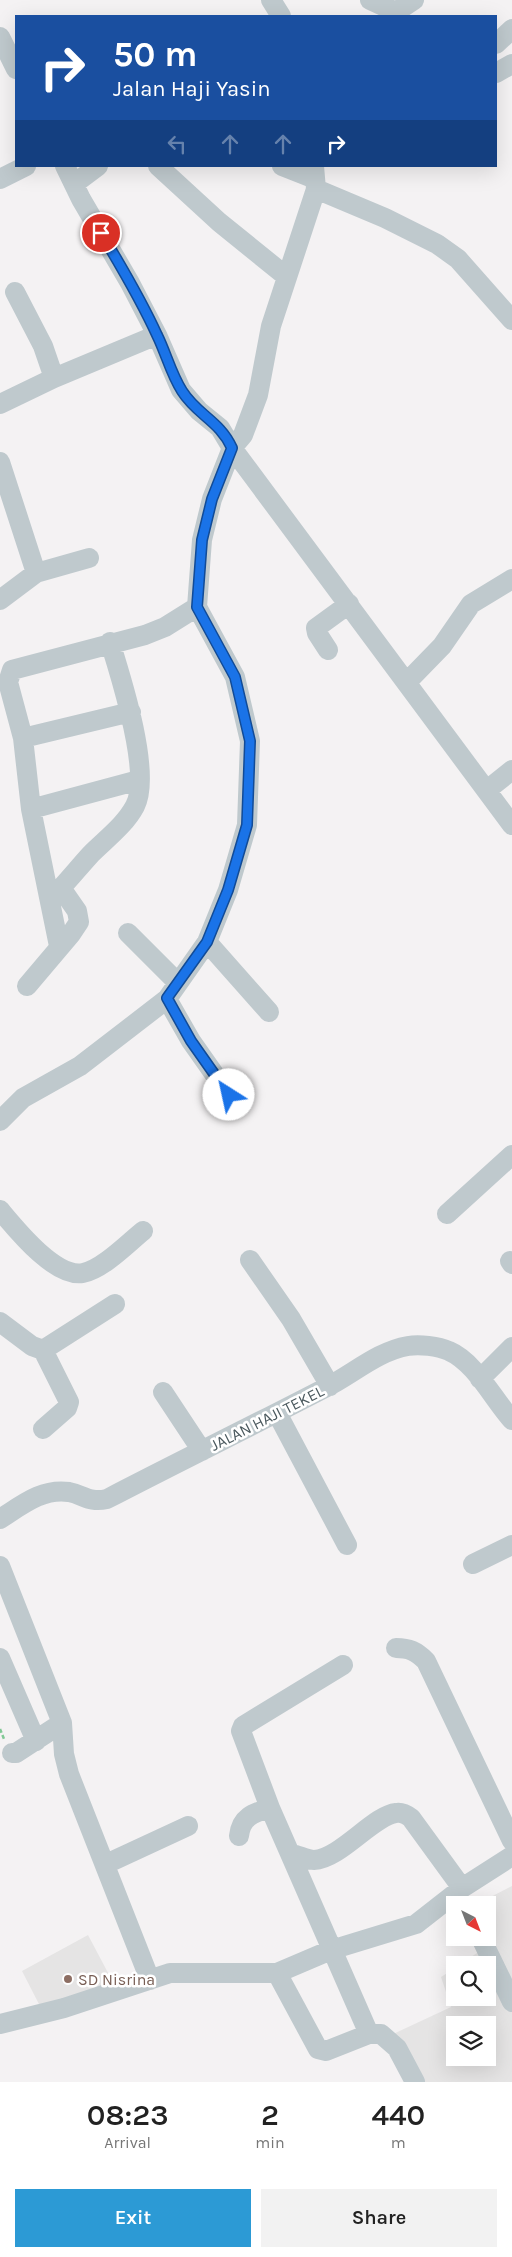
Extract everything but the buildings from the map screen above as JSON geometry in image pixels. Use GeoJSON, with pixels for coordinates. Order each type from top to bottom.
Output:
{"type":"FeatureCollection","features":[{"type":"Feature","properties":{"kind":"street"},"geometry":{"type":"LineString","coordinates":[[271,0],[280,15]]}},
{"type":"Feature","properties":{"kind":"street"},"geometry":{"type":"LineString","coordinates":[[370,0],[396,12],[414,0]]}},
{"type":"Feature","properties":{"kind":"street"},"geometry":{"type":"LineString","coordinates":[[0,37],[15,67]]}},
{"type":"Feature","properties":{"kind":"street"},"geometry":{"type":"LineString","coordinates":[[497,72],[512,64]]}},
{"type":"Feature","properties":{"kind":"street"},"geometry":{"type":"LineString","coordinates":[[0,179],[24,167]]}},
{"type":"Feature","properties":{"kind":"street"},"geometry":{"type":"LineString","coordinates":[[66,167],[122,267],[157,335],[181,390],[199,411],[226,435],[232,448],[512,824]]}},
{"type":"Feature","properties":{"kind":"street"},"geometry":{"type":"LineString","coordinates":[[74,184],[97,167]]}},
{"type":"Feature","properties":{"kind":"street"},"geometry":{"type":"LineString","coordinates":[[159,167],[219,222],[287,277]]}},
{"type":"Feature","properties":{"kind":"street"},"geometry":{"type":"LineString","coordinates":[[285,167],[315,178],[385,218],[437,244],[458,259],[512,320]]}},
{"type":"Feature","properties":{"kind":"street"},"geometry":{"type":"LineString","coordinates":[[0,1121],[23,1098],[80,1066],[173,991],[207,942],[228,890],[247,825],[250,741],[235,677],[197,607],[202,540],[212,499],[232,448],[242,435],[258,395],[271,326],[315,178]]}},
{"type":"Feature","properties":{"kind":"street"},"geometry":{"type":"LineString","coordinates":[[15,292],[25,315],[42,343],[54,378]]}},
{"type":"Feature","properties":{"kind":"street"},"geometry":{"type":"LineString","coordinates":[[0,404],[54,378],[157,335]]}},
{"type":"Feature","properties":{"kind":"street"},"geometry":{"type":"LineString","coordinates":[[0,462],[6,502],[36,573]]}},
{"type":"Feature","properties":{"kind":"street"},"geometry":{"type":"LineString","coordinates":[[0,600],[36,573],[89,558]]}},
{"type":"Feature","properties":{"kind":"street"},"geometry":{"type":"LineString","coordinates":[[406,682],[442,646],[471,604],[512,579]]}},
{"type":"Feature","properties":{"kind":"street"},"geometry":{"type":"LineString","coordinates":[[328,650],[317,633],[316,628],[349,604]]}},
{"type":"Feature","properties":{"kind":"street"},"geometry":{"type":"LineString","coordinates":[[26,986],[59,946],[54,892],[31,809],[23,738],[8,682],[12,670],[110,642],[146,635],[165,628],[197,607]]}},
{"type":"Feature","properties":{"kind":"street"},"geometry":{"type":"LineString","coordinates":[[54,892],[120,825],[134,806],[138,795],[139,780],[131,712],[110,642]]}},
{"type":"Feature","properties":{"kind":"street"},"geometry":{"type":"LineString","coordinates":[[23,738],[131,712]]}},
{"type":"Feature","properties":{"kind":"street"},"geometry":{"type":"LineString","coordinates":[[487,790],[512,770]]}},
{"type":"Feature","properties":{"kind":"street"},"geometry":{"type":"LineString","coordinates":[[31,809],[139,780]]}},
{"type":"Feature","properties":{"kind":"street"},"geometry":{"type":"LineString","coordinates":[[128,933],[173,991],[191,1041],[229,1095]]}},
{"type":"Feature","properties":{"kind":"street"},"geometry":{"type":"LineString","coordinates":[[207,942],[269,1012]]}},
{"type":"Feature","properties":{"kind":"street"},"geometry":{"type":"LineString","coordinates":[[447,1214],[512,1155]]}},
{"type":"Feature","properties":{"kind":"street"},"geometry":{"type":"LineString","coordinates":[[0,1210],[37,1251],[69,1272],[84,1273],[98,1266],[143,1231]]}},
{"type":"Feature","properties":{"kind":"street"},"geometry":{"type":"LineString","coordinates":[[250,1260],[291,1319],[330,1386]]}},
{"type":"Feature","properties":{"kind":"street"},"geometry":{"type":"LineString","coordinates":[[43,1350],[115,1304]]}},
{"type":"Feature","properties":{"kind":"street"},"geometry":{"type":"LineString","coordinates":[[0,1322],[32,1346],[43,1350],[69,1402],[67,1408],[43,1429]]}},
{"type":"Feature","properties":{"kind":"street","name":"JALAN HAJI TEKEL"},"geometry":{"type":"LineString","coordinates":[[0,1519],[33,1498],[54,1491],[71,1493],[88,1500],[107,1499],[330,1386],[380,1356],[409,1346],[448,1350],[462,1358],[512,1420]]}},
{"type":"Feature","properties":{"kind":"street"},"geometry":{"type":"LineString","coordinates":[[480,1379],[512,1347]]}},
{"type":"Feature","properties":{"kind":"street"},"geometry":{"type":"LineString","coordinates":[[164,1392],[202,1451]]}},
{"type":"Feature","properties":{"kind":"street"},"geometry":{"type":"LineString","coordinates":[[277,1413],[347,1545]]}},
{"type":"Feature","properties":{"kind":"street"},"geometry":{"type":"LineString","coordinates":[[473,1564],[512,1545]]}},
{"type":"Feature","properties":{"kind":"street"},"geometry":{"type":"LineString","coordinates":[[0,1566],[62,1723],[64,1754],[69,1774],[150,1980]]}},
{"type":"Feature","properties":{"kind":"street"},"geometry":{"type":"LineString","coordinates":[[396,1648],[408,1648],[426,1661],[512,1841]]}},
{"type":"Feature","properties":{"kind":"street"},"geometry":{"type":"LineString","coordinates":[[0,1658],[36,1740]]}},
{"type":"Feature","properties":{"kind":"street"},"geometry":{"type":"LineString","coordinates":[[343,1665],[243,1726],[241,1731],[270,1808],[292,1854],[331,1950],[369,2034]]}},
{"type":"Feature","properties":{"kind":"street"},"geometry":{"type":"LineString","coordinates":[[12,1753],[16,1753],[62,1723]]}},
{"type":"Feature","properties":{"kind":"street"},"geometry":{"type":"LineString","coordinates":[[239,1836],[240,1827],[244,1819],[270,1808]]}},
{"type":"Feature","properties":{"kind":"street"},"geometry":{"type":"LineString","coordinates":[[292,1854],[315,1860],[335,1852],[379,1821],[396,1813],[405,1814],[411,1818],[463,1896]]}},
{"type":"Feature","properties":{"kind":"street"},"geometry":{"type":"LineString","coordinates":[[106,1864],[188,1826]]}},
{"type":"Feature","properties":{"kind":"street"},"geometry":{"type":"LineString","coordinates":[[465,1896],[512,1856]]}},
{"type":"Feature","properties":{"kind":"street"},"geometry":{"type":"LineString","coordinates":[[0,2024],[64,2008],[170,1973],[277,1974],[331,1950],[416,1924],[446,1907]]}},
{"type":"Feature","properties":{"kind":"street"},"geometry":{"type":"LineString","coordinates":[[485,1946],[512,2002]]}},
{"type":"Feature","properties":{"kind":"street"},"geometry":{"type":"LineString","coordinates":[[277,1974],[318,2049],[326,2051],[369,2034],[381,2034],[397,2048],[415,2082]]}},
{"type":"Feature","properties":{"kind":"shaded area"},"geometry":{"type":"Polygon","coordinates":[[[512,1886],[512,2082],[406,2082],[391,2035],[451,2006],[496,2006],[496,1956],[472,1956],[486,1947],[496,1946],[496,1896],[493,1896],[512,1886]]]}},
{"type":"Feature","properties":{"kind":"shaded area","name":"SD Nisrina"},"geometry":{"type":"Polygon","coordinates":[[[88,1935],[115,1986],[42,2010],[22,1971],[88,1935]]]}},
{"type":"Feature","properties":{"kind":"shaded area"},"geometry":{"type":"Polygon","coordinates":[[[446,1974],[446,1992],[441,1977],[446,1974]]]}},
{"type":"Feature","properties":{"kind":"place","name":"SD Nisrina"},"geometry":{"type":"Point","coordinates":[68,1979]}},
{"type":"Feature","properties":{"kind":"route"},"geometry":{"type":"LineString","coordinates":[[101,233],[122,267],[157,335],[181,390],[199,411],[220,428],[226,435],[232,448],[212,499],[202,540],[197,607],[235,677],[250,741],[247,825],[228,890],[207,942],[167,998],[191,1041],[229,1095]]}}]}
